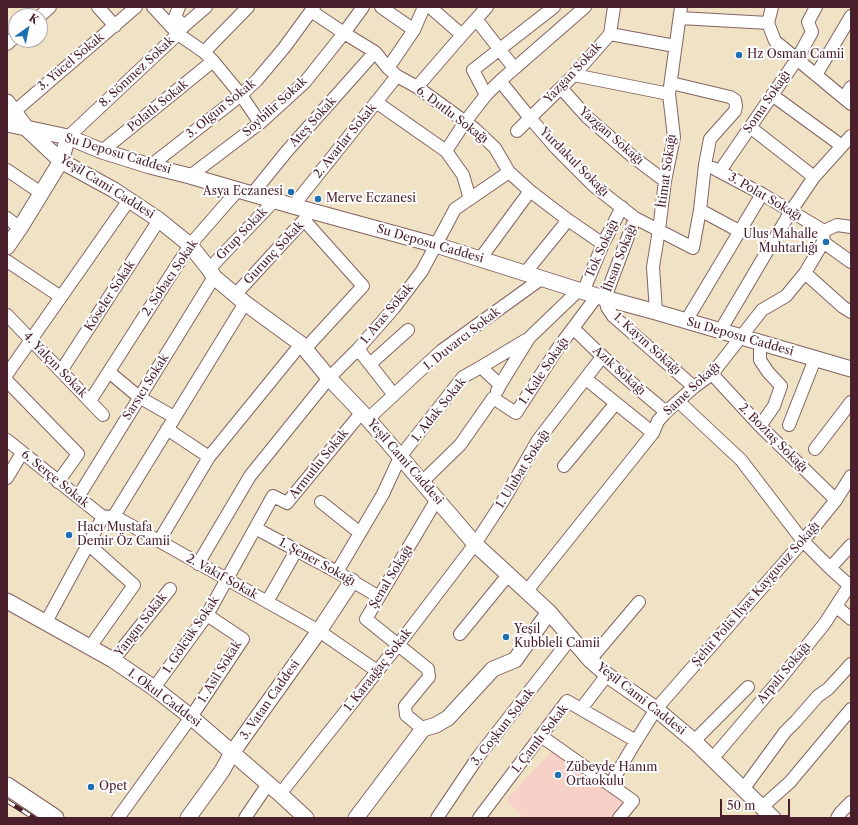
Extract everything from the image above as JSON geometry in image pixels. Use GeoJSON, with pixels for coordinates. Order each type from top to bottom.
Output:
{"type":"FeatureCollection","features":[{"type":"Feature","properties":{"kind":"highway"},"geometry":{"type":"LineString","coordinates":[[7,786],[55,818]]}},
{"type":"Feature","properties":{"kind":"main road","name":"Su Deposu Caddesi"},"geometry":{"type":"LineString","coordinates":[[9,114],[27,129],[68,137],[102,151],[150,166],[246,191],[293,206],[308,215],[436,245],[591,294],[851,369]]}},
{"type":"Feature","properties":{"kind":"main road","name":"Yeşil Cami Caddesi"},"geometry":{"type":"LineString","coordinates":[[27,129],[61,161],[114,190],[159,220],[190,245],[212,273],[240,299],[303,346],[329,378],[365,416],[475,544],[549,612],[590,660],[694,741],[744,788],[767,814]]}},
{"type":"Feature","properties":{"kind":"main road"},"geometry":{"type":"LineString","coordinates":[[7,247],[61,161],[68,137]]}},
{"type":"Feature","properties":{"kind":"main road","name":"3. Vatan Caddesi"},"geometry":{"type":"LineString","coordinates":[[188,818],[222,771],[232,753],[319,631],[352,581]]}},
{"type":"Feature","properties":{"kind":"main road","name":"1. Okul Caddesi"},"geometry":{"type":"LineString","coordinates":[[7,601],[113,660],[154,688],[191,717],[305,818]]}},
{"type":"Feature","properties":{"kind":"main road"},"geometry":{"type":"LineString","coordinates":[[356,818],[423,729],[436,725],[448,718],[494,669],[515,660],[549,612]]}},
{"type":"Feature","properties":{"kind":"street"},"geometry":{"type":"LineString","coordinates":[[98,7],[115,26]]}},
{"type":"Feature","properties":{"kind":"street","name":"3. Yücel Sokak"},"geometry":{"type":"LineString","coordinates":[[9,114],[136,7]]}},
{"type":"Feature","properties":{"kind":"street"},"geometry":{"type":"LineString","coordinates":[[153,7],[181,30],[214,61],[241,95],[260,123]]}},
{"type":"Feature","properties":{"kind":"street"},"geometry":{"type":"LineString","coordinates":[[179,7],[175,18],[181,30]]}},
{"type":"Feature","properties":{"kind":"street","name":"8. Sönmez Sokak"},"geometry":{"type":"LineString","coordinates":[[68,137],[206,7]]}},
{"type":"Feature","properties":{"kind":"street"},"geometry":{"type":"LineString","coordinates":[[204,52],[248,7]]}},
{"type":"Feature","properties":{"kind":"street","name":"Soybilir Sokak"},"geometry":{"type":"LineString","coordinates":[[190,176],[260,123],[305,82],[363,7]]}},
{"type":"Feature","properties":{"kind":"street"},"geometry":{"type":"LineString","coordinates":[[381,7],[414,30]]}},
{"type":"Feature","properties":{"kind":"street","name":"2. Avarlar Sokak"},"geometry":{"type":"LineString","coordinates":[[293,206],[376,102],[393,72],[424,7]]}},
{"type":"Feature","properties":{"kind":"street"},"geometry":{"type":"LineString","coordinates":[[430,7],[462,35]]}},
{"type":"Feature","properties":{"kind":"street"},"geometry":{"type":"LineString","coordinates":[[417,87],[487,7]]}},
{"type":"Feature","properties":{"kind":"street"},"geometry":{"type":"LineString","coordinates":[[486,95],[473,70],[554,7]]}},
{"type":"Feature","properties":{"kind":"street"},"geometry":{"type":"LineString","coordinates":[[446,151],[465,122],[486,95],[514,68],[585,7]]}},
{"type":"Feature","properties":{"kind":"street","name":"Yazgan Sokak"},"geometry":{"type":"LineString","coordinates":[[516,131],[574,75],[610,34],[614,7]]}},
{"type":"Feature","properties":{"kind":"street"},"geometry":{"type":"LineString","coordinates":[[772,7],[768,24],[775,41],[848,101],[851,87]]}},
{"type":"Feature","properties":{"kind":"street","name":"Soma Sokağı"},"geometry":{"type":"LineString","coordinates":[[720,171],[797,59],[812,32],[808,22],[816,7]]}},
{"type":"Feature","properties":{"kind":"street","name":"6. Dutlu Sokağı"},"geometry":{"type":"LineString","coordinates":[[312,9],[344,33],[375,52],[393,72],[417,87],[475,129],[495,148],[509,172],[530,191],[602,244]]}},
{"type":"Feature","properties":{"kind":"street","name":"3. Olgun Sokak"},"geometry":{"type":"LineString","coordinates":[[150,166],[241,95],[257,80],[284,48],[312,9]]}},
{"type":"Feature","properties":{"kind":"street"},"geometry":{"type":"LineString","coordinates":[[680,12],[768,24]]}},
{"type":"Feature","properties":{"kind":"street","name":"İtimat Sokağı"},"geometry":{"type":"LineString","coordinates":[[656,312],[653,267],[665,181],[674,137],[670,88],[680,12]]}},
{"type":"Feature","properties":{"kind":"street"},"geometry":{"type":"LineString","coordinates":[[816,75],[851,16]]}},
{"type":"Feature","properties":{"kind":"street"},"geometry":{"type":"LineString","coordinates":[[476,19],[514,68]]}},
{"type":"Feature","properties":{"kind":"street"},"geometry":{"type":"LineString","coordinates":[[610,34],[675,46]]}},
{"type":"Feature","properties":{"kind":"street","name":"Ateş Sokak"},"geometry":{"type":"LineString","coordinates":[[246,191],[287,151],[375,52]]}},
{"type":"Feature","properties":{"kind":"street","name":"Polatlı Sokak"},"geometry":{"type":"LineString","coordinates":[[102,151],[214,61]]}},
{"type":"Feature","properties":{"kind":"street"},"geometry":{"type":"LineString","coordinates":[[574,75],[730,96],[735,100],[735,112],[710,139],[705,165],[700,210],[739,231]]}},
{"type":"Feature","properties":{"kind":"street","name":"Yurdakul Sokağı"},"geometry":{"type":"LineString","coordinates":[[500,81],[556,148],[594,186],[635,218],[693,248],[700,210]]}},
{"type":"Feature","properties":{"kind":"street","name":"Yazgan Sokağı"},"geometry":{"type":"LineString","coordinates":[[561,88],[587,117],[633,157],[665,181]]}},
{"type":"Feature","properties":{"kind":"street"},"geometry":{"type":"LineString","coordinates":[[772,96],[842,146]]}},
{"type":"Feature","properties":{"kind":"street"},"geometry":{"type":"LineString","coordinates":[[376,102],[446,151],[463,175],[470,199]]}},
{"type":"Feature","properties":{"kind":"street"},"geometry":{"type":"LineString","coordinates":[[750,128],[814,177]]}},
{"type":"Feature","properties":{"kind":"street"},"geometry":{"type":"LineString","coordinates":[[720,331],[814,177],[851,136]]}},
{"type":"Feature","properties":{"kind":"street","name":"3. Polat Sokağı"},"geometry":{"type":"LineString","coordinates":[[705,165],[720,171],[792,211],[824,237],[851,262]]}},
{"type":"Feature","properties":{"kind":"street"},"geometry":{"type":"LineString","coordinates":[[7,170],[41,193]]}},
{"type":"Feature","properties":{"kind":"street","name":"1. Aras Sokak"},"geometry":{"type":"LineString","coordinates":[[198,564],[250,476],[329,378],[358,349],[394,308],[422,271],[455,209],[509,172]]}},
{"type":"Feature","properties":{"kind":"street","name":"2. Sobacı Sokak"},"geometry":{"type":"LineString","coordinates":[[90,401],[190,245],[246,191]]}},
{"type":"Feature","properties":{"kind":"street"},"geometry":{"type":"LineString","coordinates":[[480,259],[530,191]]}},
{"type":"Feature","properties":{"kind":"street"},"geometry":{"type":"LineString","coordinates":[[686,321],[762,194]]}},
{"type":"Feature","properties":{"kind":"street"},"geometry":{"type":"LineString","coordinates":[[7,374],[129,200]]}},
{"type":"Feature","properties":{"kind":"street","name":"Grup Sokak"},"geometry":{"type":"LineString","coordinates":[[212,273],[275,200]]}},
{"type":"Feature","properties":{"kind":"street","name":"Tok Sokağı"},"geometry":{"type":"LineString","coordinates":[[591,294],[602,244],[622,207]]}},
{"type":"Feature","properties":{"kind":"street"},"geometry":{"type":"LineString","coordinates":[[159,541],[208,457],[303,346],[362,286],[308,215]]}},
{"type":"Feature","properties":{"kind":"street","name":"Gurunç Sokak"},"geometry":{"type":"LineString","coordinates":[[46,622],[88,544],[109,517],[174,417],[240,299],[308,215]]}},
{"type":"Feature","properties":{"kind":"street"},"geometry":{"type":"LineString","coordinates":[[7,218],[20,228]]}},
{"type":"Feature","properties":{"kind":"street","name":"İhsan Sokağı"},"geometry":{"type":"LineString","coordinates":[[591,294],[635,218]]}},
{"type":"Feature","properties":{"kind":"street","name":"Köseler Sokak"},"geometry":{"type":"LineString","coordinates":[[61,371],[159,220]]}},
{"type":"Feature","properties":{"kind":"street"},"geometry":{"type":"LineString","coordinates":[[525,273],[568,220]]}},
{"type":"Feature","properties":{"kind":"street"},"geometry":{"type":"LineString","coordinates":[[824,237],[837,225],[851,226]]}},
{"type":"Feature","properties":{"kind":"street","name":"Same Sokağı"},"geometry":{"type":"LineString","coordinates":[[526,592],[653,433],[658,421],[694,387],[712,374],[762,310],[786,296],[805,273],[824,237]]}},
{"type":"Feature","properties":{"kind":"street"},"geometry":{"type":"LineString","coordinates":[[7,261],[61,297]]}},
{"type":"Feature","properties":{"kind":"street","name":"Sarsıcı Sokak"},"geometry":{"type":"LineString","coordinates":[[78,497],[139,398],[212,273]]}},
{"type":"Feature","properties":{"kind":"street"},"geometry":{"type":"LineString","coordinates":[[805,273],[843,307],[851,312]]}},
{"type":"Feature","properties":{"kind":"street","name":"1. Duvarcı Sokak"},"geometry":{"type":"LineString","coordinates":[[365,416],[394,395],[441,352],[541,278]]}},
{"type":"Feature","properties":{"kind":"street"},"geometry":{"type":"LineString","coordinates":[[422,482],[460,445],[493,398],[529,338],[591,294]]}},
{"type":"Feature","properties":{"kind":"street","name":"1. Kale Sokağı"},"geometry":{"type":"LineString","coordinates":[[493,398],[516,413],[558,348],[573,328],[591,294]]}},
{"type":"Feature","properties":{"kind":"street","name":"1. Kayın Sokağı"},"geometry":{"type":"LineString","coordinates":[[591,294],[607,307],[613,316],[694,387]]}},
{"type":"Feature","properties":{"kind":"street","name":"4. Yalçın Sokak"},"geometry":{"type":"LineString","coordinates":[[7,315],[103,416]]}},
{"type":"Feature","properties":{"kind":"street","name":"Azık Sokağı"},"geometry":{"type":"LineString","coordinates":[[573,328],[602,357],[666,412]]}},
{"type":"Feature","properties":{"kind":"street"},"geometry":{"type":"LineString","coordinates":[[370,364],[408,330]]}},
{"type":"Feature","properties":{"kind":"street","name":"1. Adak Sokak"},"geometry":{"type":"LineString","coordinates":[[337,572],[383,494],[400,457],[463,378],[529,338]]}},
{"type":"Feature","properties":{"kind":"street"},"geometry":{"type":"LineString","coordinates":[[760,343],[760,360],[768,372],[781,386],[774,406],[760,426]]}},
{"type":"Feature","properties":{"kind":"street"},"geometry":{"type":"LineString","coordinates":[[358,349],[394,395]]}},
{"type":"Feature","properties":{"kind":"street","name":"1. Ulubat Sokağı"},"geometry":{"type":"LineString","coordinates":[[475,544],[503,501],[538,440],[602,357]]}},
{"type":"Feature","properties":{"kind":"street"},"geometry":{"type":"LineString","coordinates":[[789,425],[816,359]]}},
{"type":"Feature","properties":{"kind":"street"},"geometry":{"type":"LineString","coordinates":[[481,367],[500,385]]}},
{"type":"Feature","properties":{"kind":"street"},"geometry":{"type":"LineString","coordinates":[[108,372],[139,398],[174,417]]}},
{"type":"Feature","properties":{"kind":"street","name":"2. Boztaş Sokağı"},"geometry":{"type":"LineString","coordinates":[[712,374],[760,426],[836,500]]}},
{"type":"Feature","properties":{"kind":"street"},"geometry":{"type":"LineString","coordinates":[[586,379],[653,433]]}},
{"type":"Feature","properties":{"kind":"street"},"geometry":{"type":"LineString","coordinates":[[7,381],[78,454],[58,482]]}},
{"type":"Feature","properties":{"kind":"street"},"geometry":{"type":"LineString","coordinates":[[678,401],[741,460],[804,541],[830,568],[850,585]]}},
{"type":"Feature","properties":{"kind":"street"},"geometry":{"type":"LineString","coordinates":[[815,449],[851,402]]}},
{"type":"Feature","properties":{"kind":"street"},"geometry":{"type":"LineString","coordinates":[[564,466],[616,403]]}},
{"type":"Feature","properties":{"kind":"street","name":"Armutlu Sokak"},"geometry":{"type":"LineString","coordinates":[[273,496],[287,504],[365,416]]}},
{"type":"Feature","properties":{"kind":"street"},"geometry":{"type":"LineString","coordinates":[[167,428],[208,457]]}},
{"type":"Feature","properties":{"kind":"street","name":"6. Serçe Sokak"},"geometry":{"type":"LineString","coordinates":[[7,440],[58,482],[109,517]]}},
{"type":"Feature","properties":{"kind":"street"},"geometry":{"type":"LineString","coordinates":[[7,478],[22,452]]}},
{"type":"Feature","properties":{"kind":"street","name":"Şehit Polis İlyas Kaygusuz Sokağı"},"geometry":{"type":"LineString","coordinates":[[610,785],[656,710],[804,541],[836,500],[850,478]]}},
{"type":"Feature","properties":{"kind":"street","name":"1. Gölcük Sokak"},"geometry":{"type":"LineString","coordinates":[[154,688],[207,615],[273,496]]}},
{"type":"Feature","properties":{"kind":"street","name":"Şenal Sokağı"},"geometry":{"type":"LineString","coordinates":[[398,645],[366,619],[437,499]]}},
{"type":"Feature","properties":{"kind":"street"},"geometry":{"type":"LineString","coordinates":[[321,502],[360,533]]}},
{"type":"Feature","properties":{"kind":"street","name":"2. Vakıf Sokak"},"geometry":{"type":"LineString","coordinates":[[109,517],[159,541],[319,631],[377,671]]}},
{"type":"Feature","properties":{"kind":"street","name":"1. Şener Sokağı"},"geometry":{"type":"LineString","coordinates":[[255,528],[337,572],[379,597]]}},
{"type":"Feature","properties":{"kind":"street"},"geometry":{"type":"LineString","coordinates":[[88,544],[134,585],[90,647]]}},
{"type":"Feature","properties":{"kind":"street","name":"1. Karaağaç Sokak"},"geometry":{"type":"LineString","coordinates":[[245,818],[274,789],[377,671],[475,544]]}},
{"type":"Feature","properties":{"kind":"street"},"geometry":{"type":"LineString","coordinates":[[830,568],[851,545]]}},
{"type":"Feature","properties":{"kind":"street"},"geometry":{"type":"LineString","coordinates":[[267,602],[296,550]]}},
{"type":"Feature","properties":{"kind":"street"},"geometry":{"type":"LineString","coordinates":[[460,634],[508,575]]}},
{"type":"Feature","properties":{"kind":"street","name":"Arpalı Sokağı"},"geometry":{"type":"LineString","coordinates":[[712,759],[825,623],[850,585]]}},
{"type":"Feature","properties":{"kind":"street","name":"Yangın Sokak"},"geometry":{"type":"LineString","coordinates":[[113,660],[170,589]]}},
{"type":"Feature","properties":{"kind":"street"},"geometry":{"type":"LineString","coordinates":[[590,660],[639,602]]}},
{"type":"Feature","properties":{"kind":"street"},"geometry":{"type":"LineString","coordinates":[[836,606],[851,619]]}},
{"type":"Feature","properties":{"kind":"street","name":"1. Asil Sokak"},"geometry":{"type":"LineString","coordinates":[[118,818],[191,717],[243,639],[207,615]]}},
{"type":"Feature","properties":{"kind":"street","name":"3. Coşkun Sokak"},"geometry":{"type":"LineString","coordinates":[[437,818],[478,757],[571,638]]}},
{"type":"Feature","properties":{"kind":"street"},"geometry":{"type":"LineString","coordinates":[[398,645],[428,669],[429,677],[405,706],[406,715],[423,729]]}},
{"type":"Feature","properties":{"kind":"street"},"geometry":{"type":"LineString","coordinates":[[744,788],[784,732],[851,664]]}},
{"type":"Feature","properties":{"kind":"street"},"geometry":{"type":"LineString","coordinates":[[581,709],[608,675]]}},
{"type":"Feature","properties":{"kind":"street"},"geometry":{"type":"LineString","coordinates":[[694,741],[748,687]]}},
{"type":"Feature","properties":{"kind":"street","name":"1. Çamlı Sokak"},"geometry":{"type":"LineString","coordinates":[[479,818],[567,701],[636,742]]}},
{"type":"Feature","properties":{"kind":"street"},"geometry":{"type":"LineString","coordinates":[[767,814],[790,782],[851,710]]}},
{"type":"Feature","properties":{"kind":"street"},"geometry":{"type":"LineString","coordinates":[[541,736],[632,801],[619,818]]}},
{"type":"Feature","properties":{"kind":"street"},"geometry":{"type":"LineString","coordinates":[[837,818],[851,802]]}},
{"type":"Feature","properties":{"kind":"shaded area","name":"Zübeyde Hanım Ortaokulu"},"geometry":{"type":"Polygon","coordinates":[[[553,750],[627,804],[617,818],[524,818],[506,800],[553,750]]]}},
{"type":"Feature","properties":{"kind":"railway"},"geometry":{"type":"LineString","coordinates":[[7,801],[34,818]]}},
{"type":"Feature","properties":{"kind":"place","name":"Hz Osman Camii"},"geometry":{"type":"Point","coordinates":[739,55]}},
{"type":"Feature","properties":{"kind":"place","name":"Asya Eczanesi"},"geometry":{"type":"Point","coordinates":[291,192]}},
{"type":"Feature","properties":{"kind":"place","name":"Merve Eczanesi"},"geometry":{"type":"Point","coordinates":[318,199]}},
{"type":"Feature","properties":{"kind":"place","name":"Ulus Mahalle Muhtarlığı"},"geometry":{"type":"Point","coordinates":[826,242]}},
{"type":"Feature","properties":{"kind":"place","name":"Hacı Mustafa Demir Öz Camii"},"geometry":{"type":"Point","coordinates":[69,535]}},
{"type":"Feature","properties":{"kind":"place","name":"Yeşil Kubbleli Camii"},"geometry":{"type":"Point","coordinates":[506,637]}},
{"type":"Feature","properties":{"kind":"place","name":"Zübeyde Hanım Ortaokulu"},"geometry":{"type":"Point","coordinates":[558,775]}},
{"type":"Feature","properties":{"kind":"place","name":"Opet"},"geometry":{"type":"Point","coordinates":[91,787]}}]}
